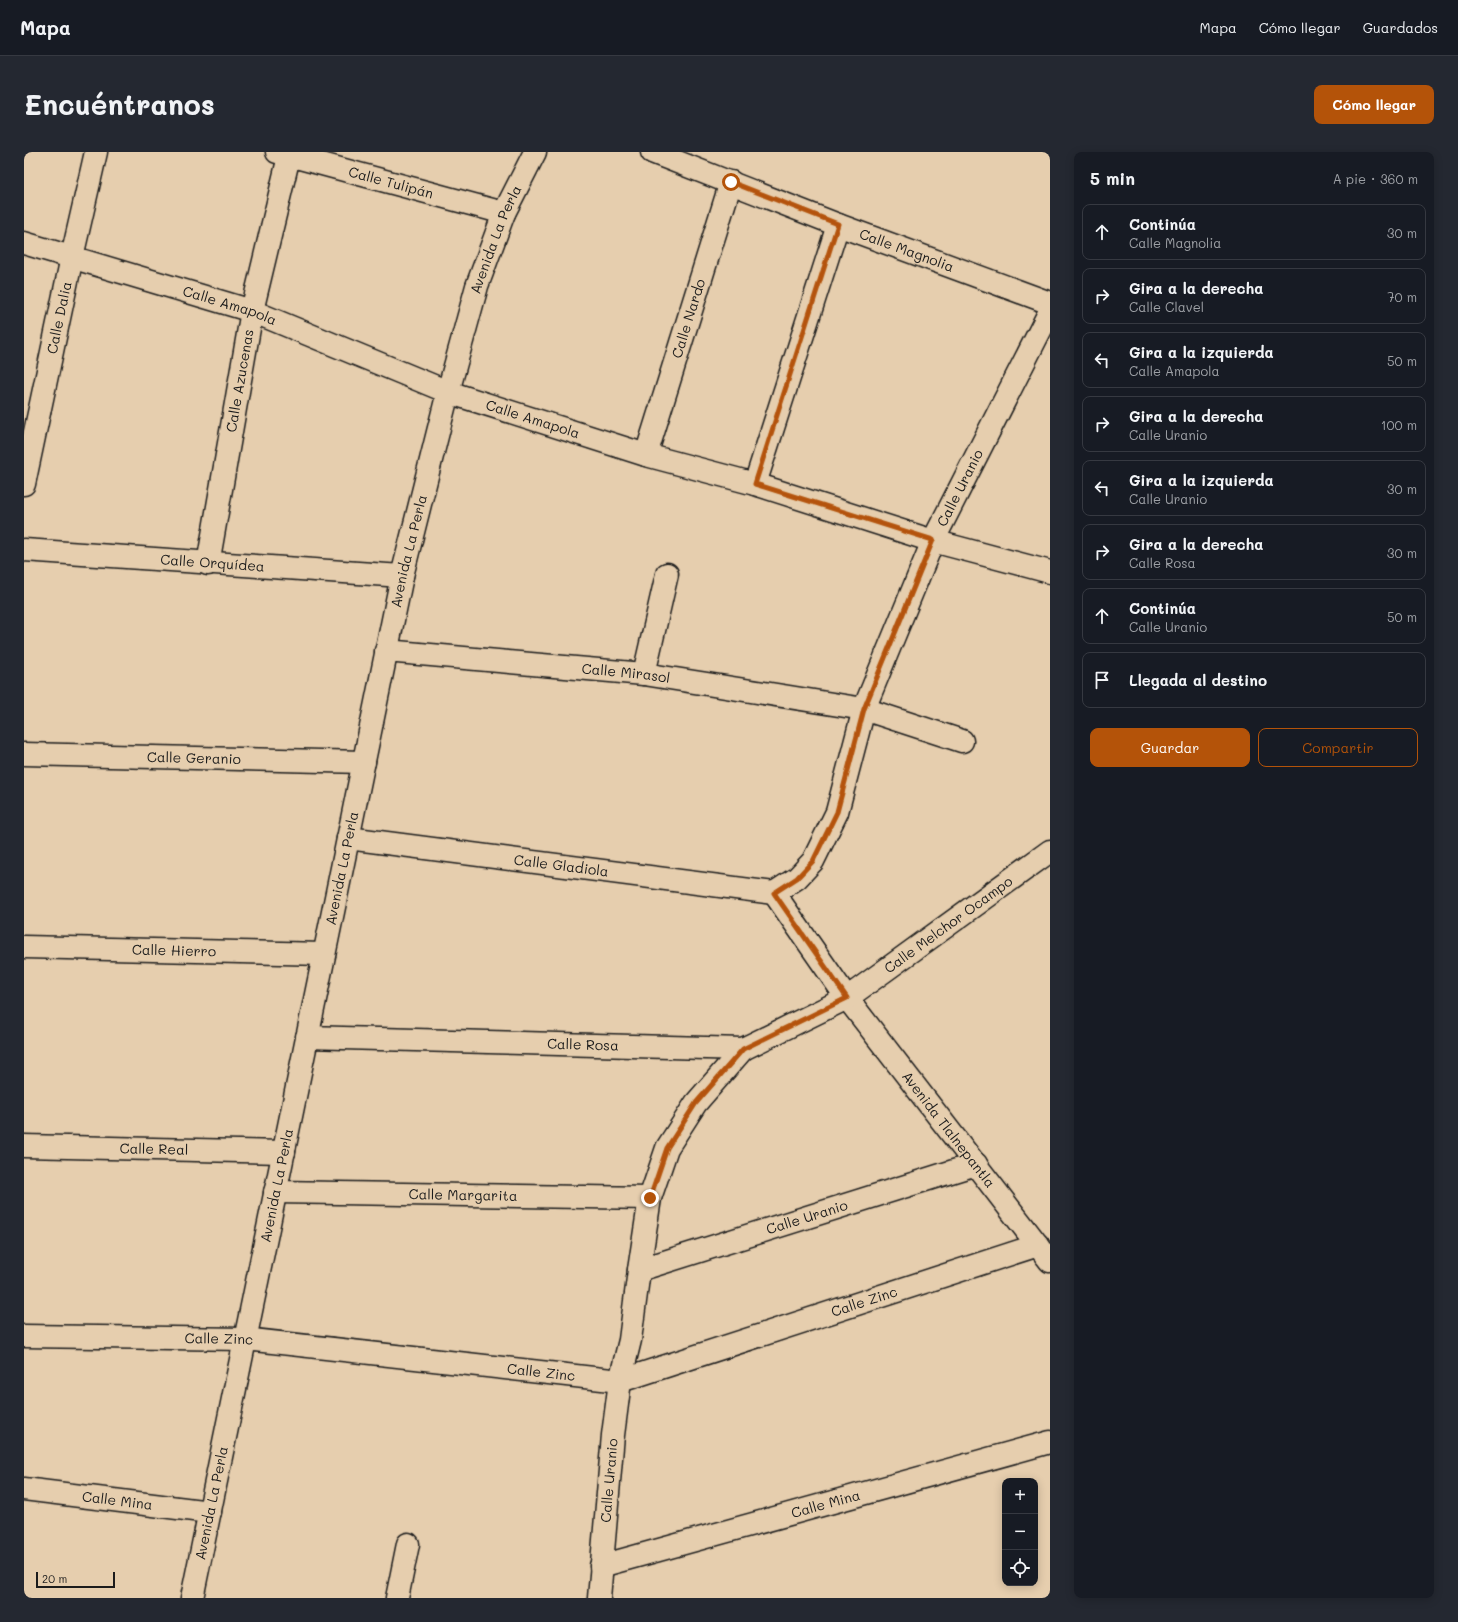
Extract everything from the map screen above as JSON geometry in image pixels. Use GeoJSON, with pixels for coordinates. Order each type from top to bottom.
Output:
{"type":"FeatureCollection","features":[{"type":"Feature","properties":{"kind":"street","name":"Calle Dalia"},"geometry":{"type":"LineString","coordinates":[[24,484],[72,257],[96,152]]}},
{"type":"Feature","properties":{"kind":"street","name":"Avenida La Perla"},"geometry":{"type":"LineString","coordinates":[[192,1598],[402,576],[448,392],[477,286],[504,213],[535,152]]}},
{"type":"Feature","properties":{"kind":"street","name":"Calle Magnolia"},"geometry":{"type":"LineString","coordinates":[[652,152],[838,224],[1050,303]]}},
{"type":"Feature","properties":{"kind":"street","name":"Calle Tulipán"},"geometry":{"type":"LineString","coordinates":[[285,153],[504,213]]}},
{"type":"Feature","properties":{"kind":"street","name":"Calle Azucenas"},"geometry":{"type":"LineString","coordinates":[[208,564],[252,311],[285,153]]}},
{"type":"Feature","properties":{"kind":"street","name":"Calle Nardo"},"geometry":{"type":"LineString","coordinates":[[646,455],[731,182]]}},
{"type":"Feature","properties":{"kind":"street"},"geometry":{"type":"LineString","coordinates":[[755,484],[838,224]]}},
{"type":"Feature","properties":{"kind":"street","name":"Calle Amapola"},"geometry":{"type":"LineString","coordinates":[[24,243],[252,311],[448,392],[646,455],[755,484],[933,540],[1050,572]]}},
{"type":"Feature","properties":{"kind":"street","name":"Calle Uranio"},"geometry":{"type":"LineString","coordinates":[[774,893],[797,878],[813,861],[837,812],[864,709],[933,540],[1050,311]]}},
{"type":"Feature","properties":{"kind":"street","name":"Calle Orquídea"},"geometry":{"type":"LineString","coordinates":[[24,550],[208,564],[402,576]]}},
{"type":"Feature","properties":{"kind":"street"},"geometry":{"type":"LineString","coordinates":[[644,674],[667,574]]}},
{"type":"Feature","properties":{"kind":"street","name":"Calle Mirasol"},"geometry":{"type":"LineString","coordinates":[[386,651],[644,674],[864,709],[962,742]]}},
{"type":"Feature","properties":{"kind":"street","name":"Calle Geranio"},"geometry":{"type":"LineString","coordinates":[[24,754],[364,762]]}},
{"type":"Feature","properties":{"kind":"street","name":"Calle Gladiola"},"geometry":{"type":"LineString","coordinates":[[348,838],[774,893]]}},
{"type":"Feature","properties":{"kind":"street","name":"Calle Melchor Ocampo"},"geometry":{"type":"LineString","coordinates":[[847,998],[1050,851]]}},
{"type":"Feature","properties":{"kind":"street"},"geometry":{"type":"LineString","coordinates":[[774,893],[847,998]]}},
{"type":"Feature","properties":{"kind":"street","name":"Calle Hierro"},"geometry":{"type":"LineString","coordinates":[[24,947],[324,954]]}},
{"type":"Feature","properties":{"kind":"street","name":"Calle Rosa"},"geometry":{"type":"LineString","coordinates":[[307,1037],[743,1049],[847,998]]}},
{"type":"Feature","properties":{"kind":"street","name":"Avenida Tlalnepantla"},"geometry":{"type":"LineString","coordinates":[[847,998],[1044,1253]]}},
{"type":"Feature","properties":{"kind":"street","name":"Calle Uranio"},"geometry":{"type":"LineString","coordinates":[[599,1598],[613,1434],[620,1381],[630,1340],[650,1198],[667,1148],[696,1103],[743,1049]]}},
{"type":"Feature","properties":{"kind":"street","name":"Calle Real"},"geometry":{"type":"LineString","coordinates":[[24,1146],[284,1152]]}},
{"type":"Feature","properties":{"kind":"street","name":"Calle Uranio"},"geometry":{"type":"LineString","coordinates":[[639,1270],[976,1164]]}},
{"type":"Feature","properties":{"kind":"street","name":"Calle Margarita"},"geometry":{"type":"LineString","coordinates":[[275,1192],[650,1198]]}},
{"type":"Feature","properties":{"kind":"street","name":"Calle Zinc"},"geometry":{"type":"LineString","coordinates":[[24,1336],[245,1339],[620,1381],[1044,1253]]}},
{"type":"Feature","properties":{"kind":"street","name":"Calle Mina"},"geometry":{"type":"LineString","coordinates":[[601,1566],[1050,1442]]}},
{"type":"Feature","properties":{"kind":"street","name":"Calle Mina"},"geometry":{"type":"LineString","coordinates":[[24,1489],[210,1512]]}},
{"type":"Feature","properties":{"kind":"street"},"geometry":{"type":"LineString","coordinates":[[397,1598],[408,1544]]}},
{"type":"Feature","properties":{"kind":"route"},"geometry":{"type":"LineString","coordinates":[[650,1198],[667,1148],[696,1103],[743,1049],[847,998],[774,893],[797,878],[813,861],[837,812],[864,709],[933,540],[755,484],[838,224],[731,182]]}}]}
